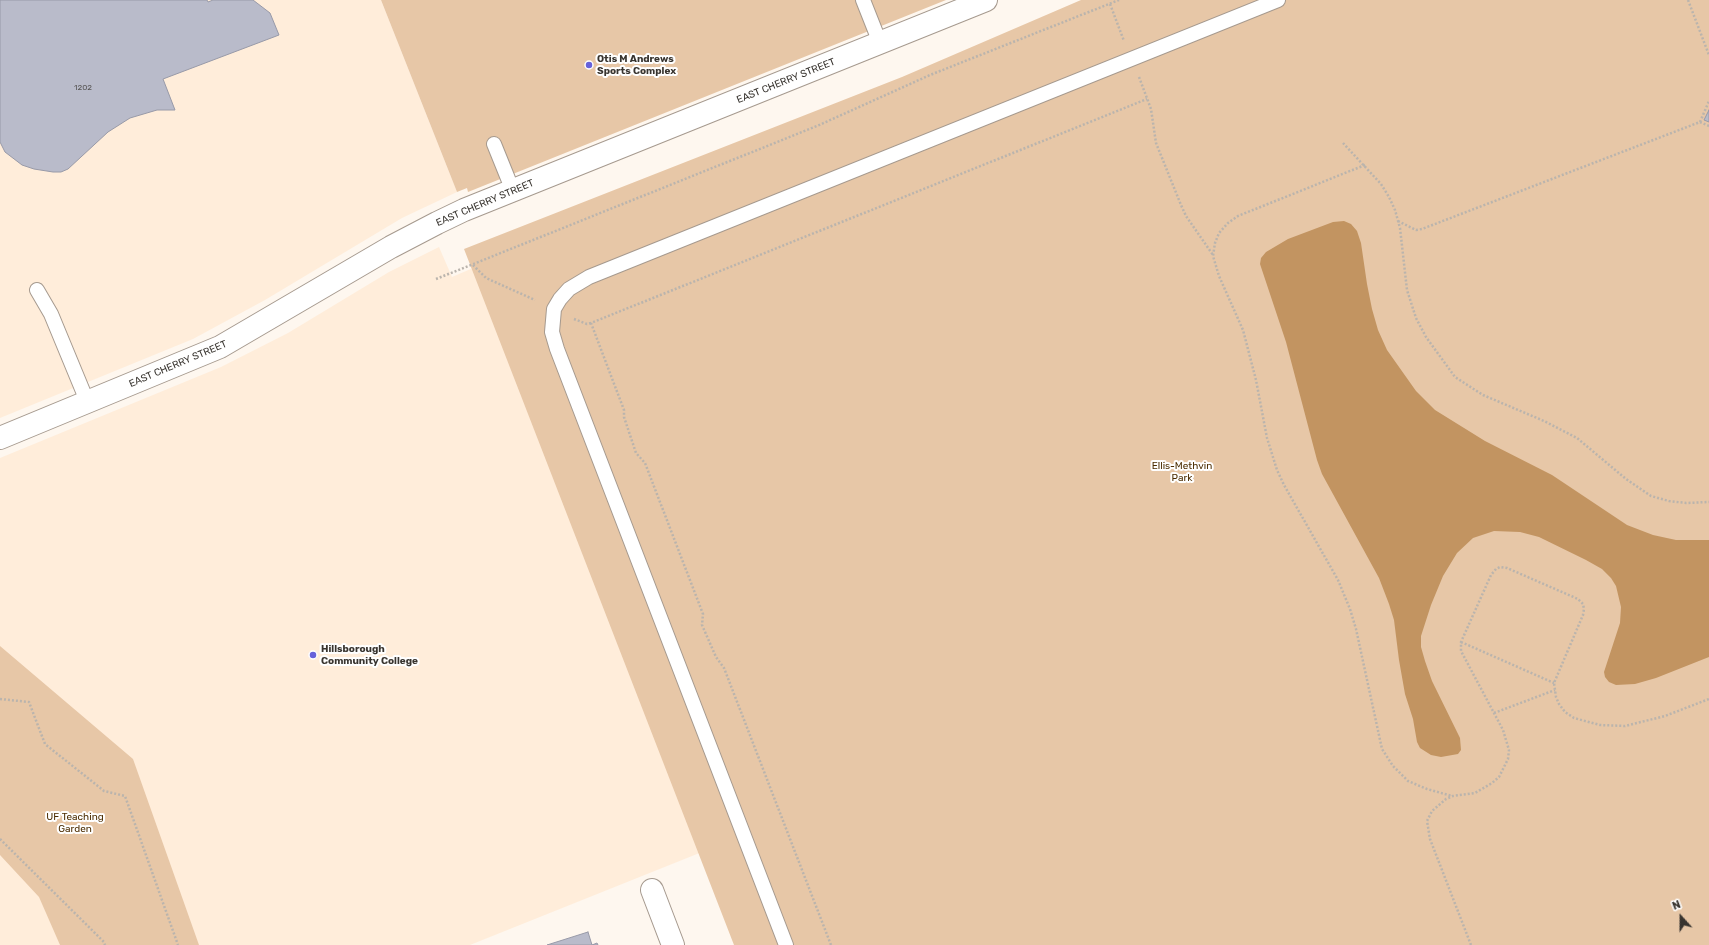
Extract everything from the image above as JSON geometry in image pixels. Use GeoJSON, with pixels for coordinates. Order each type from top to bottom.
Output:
{"type":"FeatureCollection","features":[{"type":"Feature","properties":{"kind":"street","name":"EAST CHERRY STREET"},"geometry":{"type":"LineString","coordinates":[[0,438],[220,346],[410,237],[464,210],[986,0]]}},
{"type":"Feature","properties":{"kind":"street"},"geometry":{"type":"LineString","coordinates":[[652,890],[673,945]]}},
{"type":"Feature","properties":{"kind":"lane"},"geometry":{"type":"LineString","coordinates":[[863,0],[880,43]]}},
{"type":"Feature","properties":{"kind":"lane"},"geometry":{"type":"LineString","coordinates":[[786,945],[556,349],[552,332],[554,309],[569,289],[589,277],[1278,0]]}},
{"type":"Feature","properties":{"kind":"lane"},"geometry":{"type":"LineString","coordinates":[[494,144],[513,191]]}},
{"type":"Feature","properties":{"kind":"lane"},"geometry":{"type":"LineString","coordinates":[[37,290],[51,314],[87,401]]}},
{"type":"Feature","properties":{"kind":"path"},"geometry":{"type":"LineString","coordinates":[[436,279],[817,126],[930,75],[1120,0]]}},
{"type":"Feature","properties":{"kind":"path"},"geometry":{"type":"LineString","coordinates":[[1688,0],[1709,56]]}},
{"type":"Feature","properties":{"kind":"path"},"geometry":{"type":"LineString","coordinates":[[1110,4],[1126,44]]}},
{"type":"Feature","properties":{"kind":"path"},"geometry":{"type":"LineString","coordinates":[[1138,75],[1147,98],[1154,123],[1156,143],[1181,206],[1213,256],[1219,276],[1245,336],[1267,438],[1277,470],[1284,485],[1336,575],[1350,610],[1359,640],[1377,732],[1382,749],[1392,766],[1408,780],[1427,789],[1453,796]]}},
{"type":"Feature","properties":{"kind":"path"},"geometry":{"type":"LineString","coordinates":[[571,317],[587,324],[590,323],[1147,98]]}},
{"type":"Feature","properties":{"kind":"path"},"geometry":{"type":"LineString","coordinates":[[1700,122],[1709,101]]}},
{"type":"Feature","properties":{"kind":"path"},"geometry":{"type":"LineString","coordinates":[[1398,221],[1416,230],[1422,229],[1700,122],[1709,126]]}},
{"type":"Feature","properties":{"kind":"path"},"geometry":{"type":"LineString","coordinates":[[1343,143],[1381,184],[1389,197],[1398,221],[1407,290],[1416,318],[1426,337],[1455,377],[1483,395],[1576,438],[1626,480],[1651,496],[1669,501],[1686,503],[1709,502]]}},
{"type":"Feature","properties":{"kind":"path"},"geometry":{"type":"LineString","coordinates":[[1213,256],[1215,243],[1220,232],[1228,223],[1238,216],[1365,166]]}},
{"type":"Feature","properties":{"kind":"path"},"geometry":{"type":"LineString","coordinates":[[473,265],[486,278],[541,302]]}},
{"type":"Feature","properties":{"kind":"path"},"geometry":{"type":"LineString","coordinates":[[590,323],[624,410],[624,418],[636,453],[644,463],[703,614],[702,625],[716,657],[724,668],[830,945]]}},
{"type":"Feature","properties":{"kind":"path"},"geometry":{"type":"LineString","coordinates":[[1471,945],[1427,830],[1427,821],[1432,811],[1446,799],[1453,796],[1475,793],[1483,790],[1499,777],[1505,768],[1509,750],[1507,740],[1461,651],[1461,642],[1491,575],[1496,569],[1506,568],[1578,599],[1584,609],[1554,683],[1559,704],[1565,712],[1574,718],[1600,725],[1626,726],[1650,721],[1709,699]]}},
{"type":"Feature","properties":{"kind":"path"},"geometry":{"type":"LineString","coordinates":[[1461,642],[1554,683]]}},
{"type":"Feature","properties":{"kind":"path"},"geometry":{"type":"LineString","coordinates":[[1494,713],[1555,690]]}},
{"type":"Feature","properties":{"kind":"path"},"geometry":{"type":"LineString","coordinates":[[0,699],[29,702],[45,744],[104,791],[125,796],[178,945]]}},
{"type":"Feature","properties":{"kind":"path"},"geometry":{"type":"LineString","coordinates":[[0,839],[104,942],[104,945]]}},
{"type":"Feature","properties":{"kind":"shaded area"},"geometry":{"type":"Polygon","coordinates":[[[0,0],[381,0],[457,192],[402,218],[265,300],[193,339],[0,418],[0,0]]]}},
{"type":"Feature","properties":{"kind":"shaded area"},"geometry":{"type":"Polygon","coordinates":[[[1344,221],[1351,224],[1357,231],[1361,243],[1372,309],[1378,330],[1387,350],[1416,391],[1435,410],[1485,441],[1552,475],[1627,525],[1653,535],[1676,540],[1709,540],[1709,657],[1656,678],[1635,684],[1616,685],[1609,682],[1605,677],[1604,672],[1620,623],[1621,607],[1616,586],[1611,578],[1602,569],[1539,537],[1520,532],[1494,531],[1473,538],[1457,553],[1443,576],[1431,605],[1421,636],[1421,647],[1432,681],[1460,738],[1461,750],[1458,754],[1441,757],[1431,755],[1420,748],[1417,742],[1413,719],[1405,694],[1394,620],[1389,604],[1379,578],[1322,474],[1286,342],[1260,264],[1261,258],[1266,252],[1288,239],[1333,222],[1344,221]]]}},
{"type":"Feature","properties":{"kind":"shaded area","name":"Hillsborough Community College"},"geometry":{"type":"Polygon","coordinates":[[[439,247],[452,277],[473,268],[497,319],[702,852],[470,945],[0,945],[0,458],[221,367],[288,333],[389,272],[439,247]]]}},
{"type":"Feature","properties":{"kind":"green space","name":"Otis M Andrews Sports Complex"},"geometry":{"type":"Polygon","coordinates":[[[381,0],[946,0],[468,192],[467,188],[457,192],[381,0]]]}},
{"type":"Feature","properties":{"kind":"green space","name":"Ellis-Methvin Park"},"geometry":{"type":"Polygon","coordinates":[[[1081,0],[1709,0],[1709,945],[734,945],[464,249],[902,77],[1081,0]]]}},
{"type":"Feature","properties":{"kind":"green space","name":"UF Teaching Garden"},"geometry":{"type":"Polygon","coordinates":[[[0,646],[133,759],[199,945],[60,945],[39,897],[0,855],[0,646]]]}},
{"type":"Feature","properties":{"kind":"building"},"geometry":{"type":"Polygon","coordinates":[[[0,0],[207,0],[208,2],[213,0],[253,0],[270,13],[279,35],[163,79],[175,110],[157,110],[130,118],[108,132],[68,169],[61,172],[53,172],[34,169],[22,165],[5,152],[0,142],[0,0]]]}},
{"type":"Feature","properties":{"kind":"building"},"geometry":{"type":"Polygon","coordinates":[[[1709,110],[1709,122],[1704,120],[1709,110]]]}},
{"type":"Feature","properties":{"kind":"building"},"geometry":{"type":"Polygon","coordinates":[[[588,932],[592,945],[547,945],[588,932]]]}},
{"type":"Feature","properties":{"kind":"place","name":"Otis M Andrews Sports Complex"},"geometry":{"type":"Point","coordinates":[589,65]}},
{"type":"Feature","properties":{"kind":"place","name":"Hillsborough Community College"},"geometry":{"type":"Point","coordinates":[313,655]}}]}
